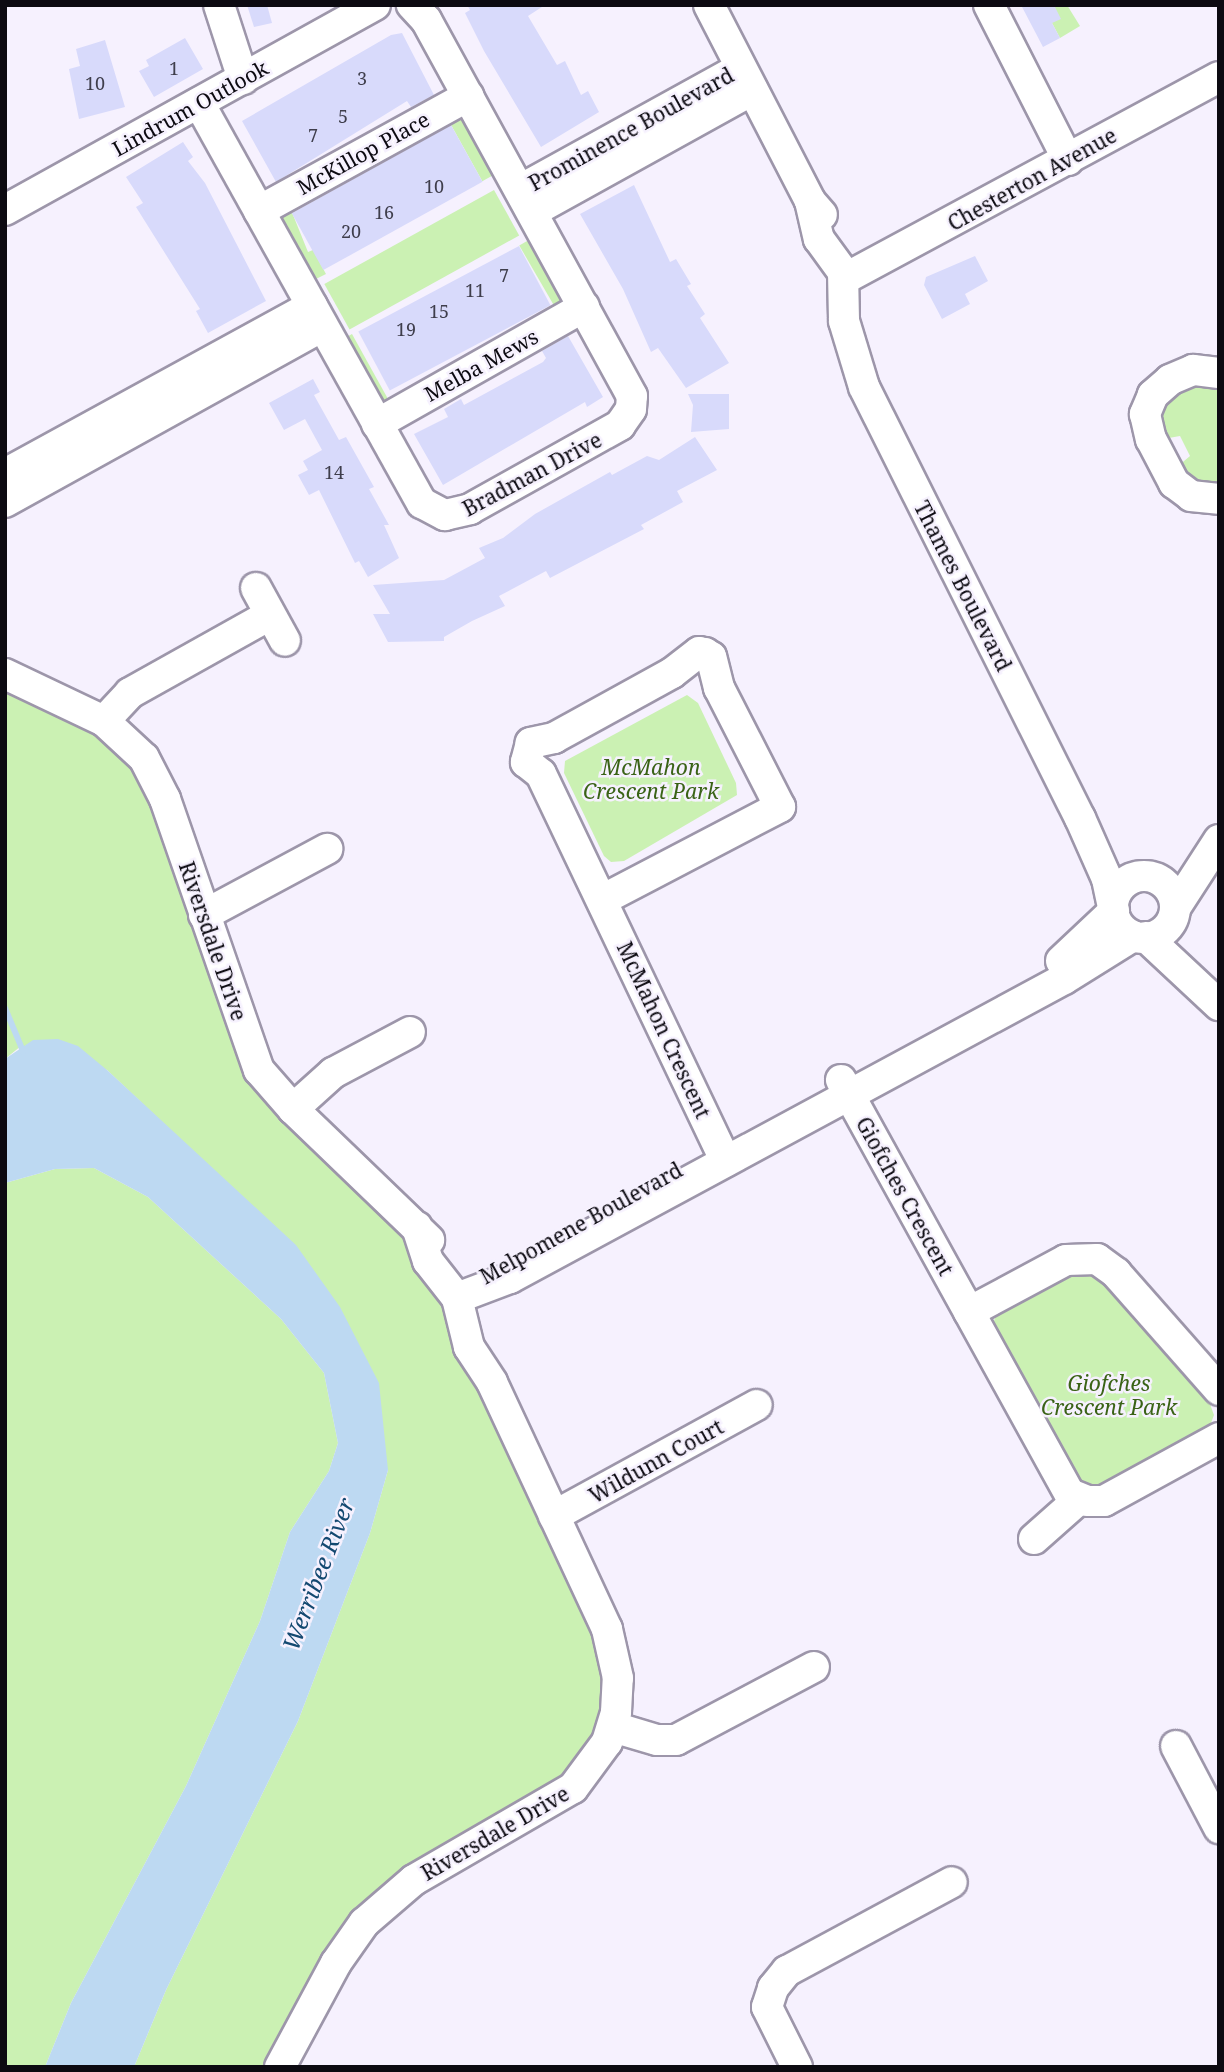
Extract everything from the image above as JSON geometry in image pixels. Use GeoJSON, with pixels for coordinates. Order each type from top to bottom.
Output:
{"type":"FeatureCollection","features":[{"type":"Feature","properties":{"kind":"street"},"geometry":{"type":"LineString","coordinates":[[219,5],[243,79]]}},
{"type":"Feature","properties":{"kind":"street","name":"Lindrum Outlook"},"geometry":{"type":"LineString","coordinates":[[5,210],[375,5]]}},
{"type":"Feature","properties":{"kind":"street","name":"Bradman Drive"},"geometry":{"type":"LineString","coordinates":[[199,103],[422,503],[444,515],[470,509],[613,430],[626,419],[632,396],[426,20],[412,5]]}},
{"type":"Feature","properties":{"kind":"street"},"geometry":{"type":"LineString","coordinates":[[709,5],[810,201],[819,239],[852,276]]}},
{"type":"Feature","properties":{"kind":"street"},"geometry":{"type":"LineString","coordinates":[[989,5],[1068,159]]}},
{"type":"Feature","properties":{"kind":"street","name":"Chesterton Avenue"},"geometry":{"type":"LineString","coordinates":[[852,276],[1219,77]]}},
{"type":"Feature","properties":{"kind":"street","name":"Prominence Boulevard"},"geometry":{"type":"LineString","coordinates":[[526,201],[747,79]]}},
{"type":"Feature","properties":{"kind":"street","name":"McKillop Place"},"geometry":{"type":"LineString","coordinates":[[259,211],[468,96]]}},
{"type":"Feature","properties":{"kind":"street","name":"Thames Boulevard"},"geometry":{"type":"LineString","coordinates":[[852,276],[844,321],[870,401],[1080,818],[1107,879],[1114,909]]}},
{"type":"Feature","properties":{"kind":"street","name":"Melba Mews"},"geometry":{"type":"LineString","coordinates":[[377,424],[584,307]]}},
{"type":"Feature","properties":{"kind":"street"},"geometry":{"type":"LineString","coordinates":[[6,494],[318,316]]}},
{"type":"Feature","properties":{"kind":"street"},"geometry":{"type":"LineString","coordinates":[[1219,373],[1193,370],[1170,380],[1153,395],[1145,414],[1150,439],[1174,483],[1191,496],[1219,499]]}},
{"type":"Feature","properties":{"kind":"street"},"geometry":{"type":"LineString","coordinates":[[256,588],[268,616],[285,641]]}},
{"type":"Feature","properties":{"kind":"street"},"geometry":{"type":"LineString","coordinates":[[104,721],[131,693],[268,616]]}},
{"type":"Feature","properties":{"kind":"street","name":"McMahon Crescent"},"geometry":{"type":"LineString","coordinates":[[602,900],[780,807],[719,688],[711,657],[705,653],[699,652],[672,673],[554,738],[531,743],[526,752],[528,766],[541,774],[723,1154]]}},
{"type":"Feature","properties":{"kind":"street","name":"Riversdale Drive"},"geometry":{"type":"LineString","coordinates":[[5,674],[104,721],[133,745],[159,783],[254,1060],[293,1109],[417,1227],[428,1261],[465,1294],[463,1333],[492,1382],[607,1629],[615,1658],[618,1696],[612,1727],[585,1776],[559,1800],[414,1880],[372,1914],[336,1963],[280,2067]]}},
{"type":"Feature","properties":{"kind":"street","name":"Thames Boulevard"},"geometry":{"type":"LineString","coordinates":[[1080,818],[1125,863],[1152,877]]}},
{"type":"Feature","properties":{"kind":"street"},"geometry":{"type":"LineString","coordinates":[[1212,998],[1140,936],[1120,926],[1114,909],[1124,883],[1152,877],[1215,844]]}},
{"type":"Feature","properties":{"kind":"street"},"geometry":{"type":"LineString","coordinates":[[1140,936],[1173,915],[1215,844]]}},
{"type":"Feature","properties":{"kind":"street"},"geometry":{"type":"LineString","coordinates":[[204,915],[327,849]]}},
{"type":"Feature","properties":{"kind":"street"},"geometry":{"type":"LineString","coordinates":[[1152,877],[1170,889],[1173,915],[1212,998]]}},
{"type":"Feature","properties":{"kind":"street","name":"Melpomene Boulevard"},"geometry":{"type":"LineString","coordinates":[[846,1088],[1064,959],[1114,909]]}},
{"type":"Feature","properties":{"kind":"street","name":"Melpomene Boulevard"},"geometry":{"type":"LineString","coordinates":[[465,1294],[491,1269],[723,1154],[846,1088],[1064,979],[1140,936]]}},
{"type":"Feature","properties":{"kind":"street"},"geometry":{"type":"LineString","coordinates":[[293,1109],[333,1073],[410,1032]]}},
{"type":"Feature","properties":{"kind":"street","name":"Giofches Crescent"},"geometry":{"type":"LineString","coordinates":[[846,1088],[1062,1485],[1079,1499]]}},
{"type":"Feature","properties":{"kind":"street"},"geometry":{"type":"LineString","coordinates":[[969,1311],[1066,1260],[1097,1259],[1116,1273],[1219,1390]]}},
{"type":"Feature","properties":{"kind":"street","name":"Wildunn Court"},"geometry":{"type":"LineString","coordinates":[[554,1516],[757,1405]]}},
{"type":"Feature","properties":{"kind":"street"},"geometry":{"type":"LineString","coordinates":[[1034,1539],[1079,1499],[1104,1501],[1219,1437]]}},
{"type":"Feature","properties":{"kind":"street"},"geometry":{"type":"LineString","coordinates":[[612,1727],[657,1740],[676,1740],[814,1667]]}},
{"type":"Feature","properties":{"kind":"street"},"geometry":{"type":"LineString","coordinates":[[1176,1746],[1219,1828]]}},
{"type":"Feature","properties":{"kind":"street"},"geometry":{"type":"LineString","coordinates":[[797,2067],[767,2007],[773,1988],[787,1971],[952,1882]]}},
{"type":"Feature","properties":{"kind":"green space"},"geometry":{"type":"Polygon","coordinates":[[[1054,5],[1067,5],[1080,26],[1060,38],[1052,23],[1054,5]]]}},
{"type":"Feature","properties":{"kind":"green space"},"geometry":{"type":"Polygon","coordinates":[[[464,109],[499,172],[482,181],[447,118],[464,109]]]}},
{"type":"Feature","properties":{"kind":"green space"},"geometry":{"type":"Polygon","coordinates":[[[494,190],[519,235],[350,330],[324,284],[494,190]]]}},
{"type":"Feature","properties":{"kind":"green space"},"geometry":{"type":"Polygon","coordinates":[[[289,205],[308,252],[313,250],[326,274],[310,282],[273,214],[289,205]]]}},
{"type":"Feature","properties":{"kind":"green space"},"geometry":{"type":"Polygon","coordinates":[[[534,237],[571,301],[556,310],[519,246],[534,237]]]}},
{"type":"Feature","properties":{"kind":"green space"},"geometry":{"type":"Polygon","coordinates":[[[352,334],[390,402],[380,408],[342,339],[352,334]]]}},
{"type":"Feature","properties":{"kind":"green space"},"geometry":{"type":"Polygon","coordinates":[[[1189,383],[1219,387],[1219,488],[1201,488],[1177,467],[1190,456],[1180,436],[1163,439],[1159,407],[1189,383]]]}},
{"type":"Feature","properties":{"kind":"green space"},"geometry":{"type":"Polygon","coordinates":[[[5,686],[119,748],[147,785],[237,1048],[390,1214],[428,1271],[597,1633],[606,1673],[598,1734],[575,1770],[422,1862],[266,2067],[134,2067],[166,1990],[298,1721],[370,1533],[388,1470],[161,1121],[107,1070],[21,1046],[5,1059],[5,686]]]}},
{"type":"Feature","properties":{"kind":"green space","name":"McMahon Crescent Park"},"geometry":{"type":"Polygon","coordinates":[[[687,695],[698,703],[736,783],[737,795],[624,861],[611,862],[604,856],[564,773],[565,761],[687,695]]]}},
{"type":"Feature","properties":{"kind":"green space"},"geometry":{"type":"Polygon","coordinates":[[[94,1168],[148,1197],[281,1319],[324,1373],[338,1443],[329,1471],[290,1532],[260,1621],[186,1786],[71,2003],[45,2067],[5,2067],[5,1183],[55,1169],[94,1168]]]}},
{"type":"Feature","properties":{"kind":"green space","name":"Giofches Crescent Park"},"geometry":{"type":"Polygon","coordinates":[[[1096,1269],[1207,1396],[1214,1415],[1208,1431],[1105,1488],[1084,1489],[992,1328],[996,1314],[1069,1271],[1096,1269]]]}},
{"type":"Feature","properties":{"kind":"water","name":"Werribee River"},"geometry":{"type":"Polygon","coordinates":[[[58,1039],[78,1046],[107,1070],[296,1245],[340,1307],[379,1383],[388,1470],[370,1533],[298,1721],[166,1990],[134,2067],[45,2067],[71,2003],[186,1786],[260,1621],[290,1532],[329,1471],[338,1443],[324,1373],[281,1319],[148,1197],[94,1168],[55,1169],[5,1183],[5,1059],[33,1040],[58,1039]]]}},
{"type":"Feature","properties":{"kind":"building"},"geometry":{"type":"Polygon","coordinates":[[[247,5],[267,5],[272,23],[254,27],[247,5]]]}},
{"type":"Feature","properties":{"kind":"building"},"geometry":{"type":"Polygon","coordinates":[[[467,5],[545,5],[528,16],[557,65],[565,61],[581,95],[588,91],[599,112],[541,147],[484,51],[465,13],[470,10],[467,5]]]}},
{"type":"Feature","properties":{"kind":"building"},"geometry":{"type":"Polygon","coordinates":[[[1021,5],[1054,5],[1061,19],[1052,23],[1060,38],[1043,47],[1021,5]]]}},
{"type":"Feature","properties":{"kind":"building"},"geometry":{"type":"Polygon","coordinates":[[[402,33],[434,95],[411,107],[407,101],[276,182],[242,121],[391,35],[402,33]]]}},
{"type":"Feature","properties":{"kind":"building"},"geometry":{"type":"Polygon","coordinates":[[[185,38],[203,69],[154,97],[139,71],[149,66],[146,60],[185,38]]]}},
{"type":"Feature","properties":{"kind":"building"},"geometry":{"type":"Polygon","coordinates":[[[105,40],[125,107],[79,119],[69,69],[80,66],[76,49],[105,40]]]}},
{"type":"Feature","properties":{"kind":"building"},"geometry":{"type":"Polygon","coordinates":[[[451,125],[483,182],[323,270],[292,213],[451,125]]]}},
{"type":"Feature","properties":{"kind":"building"},"geometry":{"type":"Polygon","coordinates":[[[183,142],[193,157],[188,161],[205,183],[266,301],[208,333],[196,311],[200,309],[136,207],[143,203],[126,177],[183,142]]]}},
{"type":"Feature","properties":{"kind":"building"},"geometry":{"type":"Polygon","coordinates":[[[634,185],[670,262],[676,259],[691,284],[687,286],[705,314],[700,318],[729,363],[686,388],[658,348],[651,352],[623,289],[580,214],[634,185]]]}},
{"type":"Feature","properties":{"kind":"building"},"geometry":{"type":"Polygon","coordinates":[[[519,246],[550,305],[390,391],[358,331],[519,246]]]}},
{"type":"Feature","properties":{"kind":"building"},"geometry":{"type":"Polygon","coordinates":[[[975,256],[988,281],[965,294],[970,304],[942,319],[924,285],[926,277],[975,256]]]}},
{"type":"Feature","properties":{"kind":"building"},"geometry":{"type":"Polygon","coordinates":[[[568,336],[603,397],[587,407],[585,402],[443,485],[414,434],[448,417],[444,409],[461,399],[464,405],[543,362],[546,358],[542,351],[568,336]]]}},
{"type":"Feature","properties":{"kind":"building"},"geometry":{"type":"Polygon","coordinates":[[[313,379],[320,392],[314,395],[339,440],[346,437],[374,487],[369,489],[389,525],[384,525],[399,558],[368,577],[359,561],[355,563],[319,490],[309,495],[298,475],[308,470],[303,461],[322,450],[305,419],[284,430],[269,403],[313,379]]]}},
{"type":"Feature","properties":{"kind":"building"},"geometry":{"type":"Polygon","coordinates":[[[688,394],[729,394],[729,429],[691,432],[693,405],[688,394]]]}},
{"type":"Feature","properties":{"kind":"building"},"geometry":{"type":"Polygon","coordinates":[[[695,437],[717,470],[677,491],[683,502],[641,525],[644,529],[550,578],[546,571],[499,596],[505,606],[444,637],[444,641],[388,642],[373,614],[390,614],[373,585],[444,580],[485,558],[479,548],[503,538],[535,514],[610,472],[612,475],[647,456],[659,460],[695,437]]]}},
{"type":"Feature","properties":{"kind":"waterway"},"geometry":{"type":"LineString","coordinates":[[5,1008],[23,1051]]}}]}
